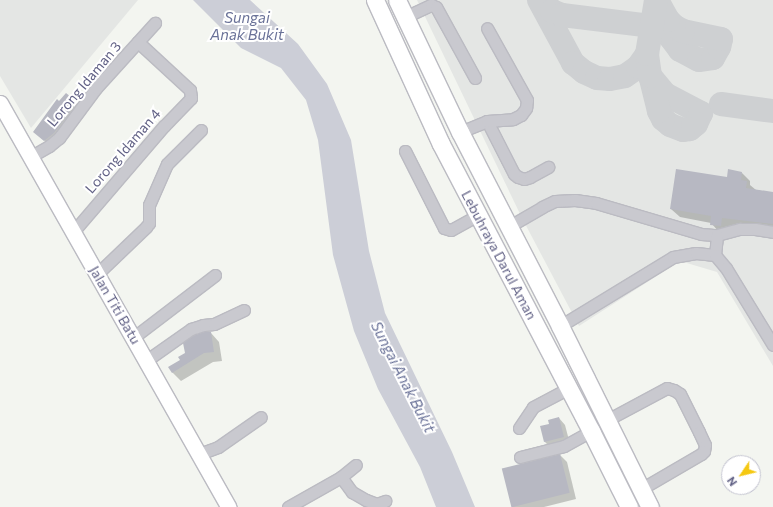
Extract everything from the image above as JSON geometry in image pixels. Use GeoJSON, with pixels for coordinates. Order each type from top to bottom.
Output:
{"type":"FeatureCollection","features":[{"type":"Feature","properties":{"kind":"highway","name":"Lebuhraya Darul Aman"},"geometry":{"type":"LineString","coordinates":[[375,0],[441,144],[569,388],[628,507]]}},
{"type":"Feature","properties":{"kind":"highway","name":"Lebuhraya Darul Aman"},"geometry":{"type":"LineString","coordinates":[[397,0],[460,132],[560,326],[650,507]]}},
{"type":"Feature","properties":{"kind":"highway"},"geometry":{"type":"LineString","coordinates":[[441,144],[460,132]]}},
{"type":"Feature","properties":{"kind":"main road","name":"Jalan Titi Batu"},"geometry":{"type":"LineString","coordinates":[[0,103],[229,507]]}},
{"type":"Feature","properties":{"kind":"street"},"geometry":{"type":"LineString","coordinates":[[404,17],[431,5],[436,7],[475,78]]}},
{"type":"Feature","properties":{"kind":"street","name":"Lorong Idaman 3"},"geometry":{"type":"LineString","coordinates":[[30,157],[49,146],[59,138],[96,88],[155,23]]}},
{"type":"Feature","properties":{"kind":"street"},"geometry":{"type":"LineString","coordinates":[[460,132],[487,121],[505,121],[521,115],[526,108],[527,100],[487,28]]}},
{"type":"Feature","properties":{"kind":"street","name":"Lorong Idaman 4"},"geometry":{"type":"LineString","coordinates":[[73,232],[164,126],[191,98],[190,90],[138,42]]}},
{"type":"Feature","properties":{"kind":"street"},"geometry":{"type":"LineString","coordinates":[[487,121],[514,174],[524,179],[548,167]]}},
{"type":"Feature","properties":{"kind":"street"},"geometry":{"type":"LineString","coordinates":[[97,274],[149,223],[150,205],[167,164],[201,130]]}},
{"type":"Feature","properties":{"kind":"street"},"geometry":{"type":"LineString","coordinates":[[405,151],[444,228],[451,230],[478,215]]}},
{"type":"Feature","properties":{"kind":"street"},"geometry":{"type":"LineString","coordinates":[[508,227],[555,201],[575,200],[596,203],[701,234],[717,235],[740,229],[755,229],[773,232]]}},
{"type":"Feature","properties":{"kind":"street"},"geometry":{"type":"LineString","coordinates":[[715,255],[717,235]]}},
{"type":"Feature","properties":{"kind":"street"},"geometry":{"type":"LineString","coordinates":[[560,326],[674,257],[696,253],[715,255],[726,268],[745,296],[773,345]]}},
{"type":"Feature","properties":{"kind":"street"},"geometry":{"type":"LineString","coordinates":[[134,337],[215,275]]}},
{"type":"Feature","properties":{"kind":"street"},"geometry":{"type":"LineString","coordinates":[[147,360],[191,329],[203,325],[214,324],[244,310]]}},
{"type":"Feature","properties":{"kind":"street"},"geometry":{"type":"LineString","coordinates":[[519,428],[533,407],[569,388]]}},
{"type":"Feature","properties":{"kind":"street"},"geometry":{"type":"LineString","coordinates":[[607,420],[667,388],[680,394],[705,444],[704,451],[700,454],[641,489]]}},
{"type":"Feature","properties":{"kind":"street"},"geometry":{"type":"LineString","coordinates":[[199,454],[218,447],[261,417]]}},
{"type":"Feature","properties":{"kind":"street"},"geometry":{"type":"LineString","coordinates":[[520,457],[564,446],[591,431]]}},
{"type":"Feature","properties":{"kind":"street"},"geometry":{"type":"LineString","coordinates":[[288,507],[356,466]]}},
{"type":"Feature","properties":{"kind":"street"},"geometry":{"type":"LineString","coordinates":[[340,477],[352,492],[366,500],[377,504],[385,501]]}},
{"type":"Feature","properties":{"kind":"shaded area"},"geometry":{"type":"Polygon","coordinates":[[[0,0],[138,0],[31,128],[0,76],[0,0]]]}},
{"type":"Feature","properties":{"kind":"shaded area"},"geometry":{"type":"Polygon","coordinates":[[[417,0],[773,0],[773,366],[717,272],[680,261],[579,326],[522,218],[417,0]]]}},
{"type":"Feature","properties":{"kind":"water","name":"Sungai Anak Bukit"},"geometry":{"type":"Polygon","coordinates":[[[193,0],[250,0],[298,44],[327,84],[351,140],[369,251],[385,313],[452,452],[475,507],[436,507],[420,467],[378,389],[354,331],[333,255],[318,140],[306,100],[281,68],[241,48],[193,0]]]}},
{"type":"Feature","properties":{"kind":"building"},"geometry":{"type":"Polygon","coordinates":[[[66,93],[77,102],[54,133],[44,141],[33,132],[57,99],[59,101],[66,93]]]}},
{"type":"Feature","properties":{"kind":"building"},"geometry":{"type":"Polygon","coordinates":[[[676,169],[727,177],[728,169],[742,172],[741,180],[747,181],[746,188],[773,192],[773,224],[722,218],[721,226],[710,225],[711,216],[670,209],[676,169]]]}},
{"type":"Feature","properties":{"kind":"building"},"geometry":{"type":"Polygon","coordinates":[[[204,332],[211,332],[214,352],[204,353],[172,373],[168,367],[180,360],[178,357],[185,353],[183,343],[194,335],[204,332]]]}},
{"type":"Feature","properties":{"kind":"building"},"geometry":{"type":"Polygon","coordinates":[[[559,417],[564,437],[544,442],[540,426],[549,424],[548,420],[559,417]]]}},
{"type":"Feature","properties":{"kind":"building"},"geometry":{"type":"Polygon","coordinates":[[[560,454],[570,493],[511,507],[502,469],[560,454]]]}},
{"type":"Feature","properties":{"kind":"taxiway"},"geometry":{"type":"LineString","coordinates":[[539,0],[573,63],[584,72],[597,78],[610,79],[625,76],[638,67],[647,54]]}},
{"type":"Feature","properties":{"kind":"taxiway"},"geometry":{"type":"LineString","coordinates":[[541,0],[552,11],[562,15],[652,26],[666,31]]}},
{"type":"Feature","properties":{"kind":"taxiway"},"geometry":{"type":"LineString","coordinates":[[650,76],[665,94],[701,113],[696,124],[690,129],[683,130],[670,125],[663,119],[659,111],[650,76],[647,54],[656,0]]}},
{"type":"Feature","properties":{"kind":"taxiway"},"geometry":{"type":"LineString","coordinates":[[657,0],[668,20],[674,26],[683,31],[721,39],[719,47],[713,58],[699,60],[680,50],[671,38],[657,0]]}},
{"type":"Feature","properties":{"kind":"taxiway"},"geometry":{"type":"LineString","coordinates":[[721,104],[773,111]]}}]}
